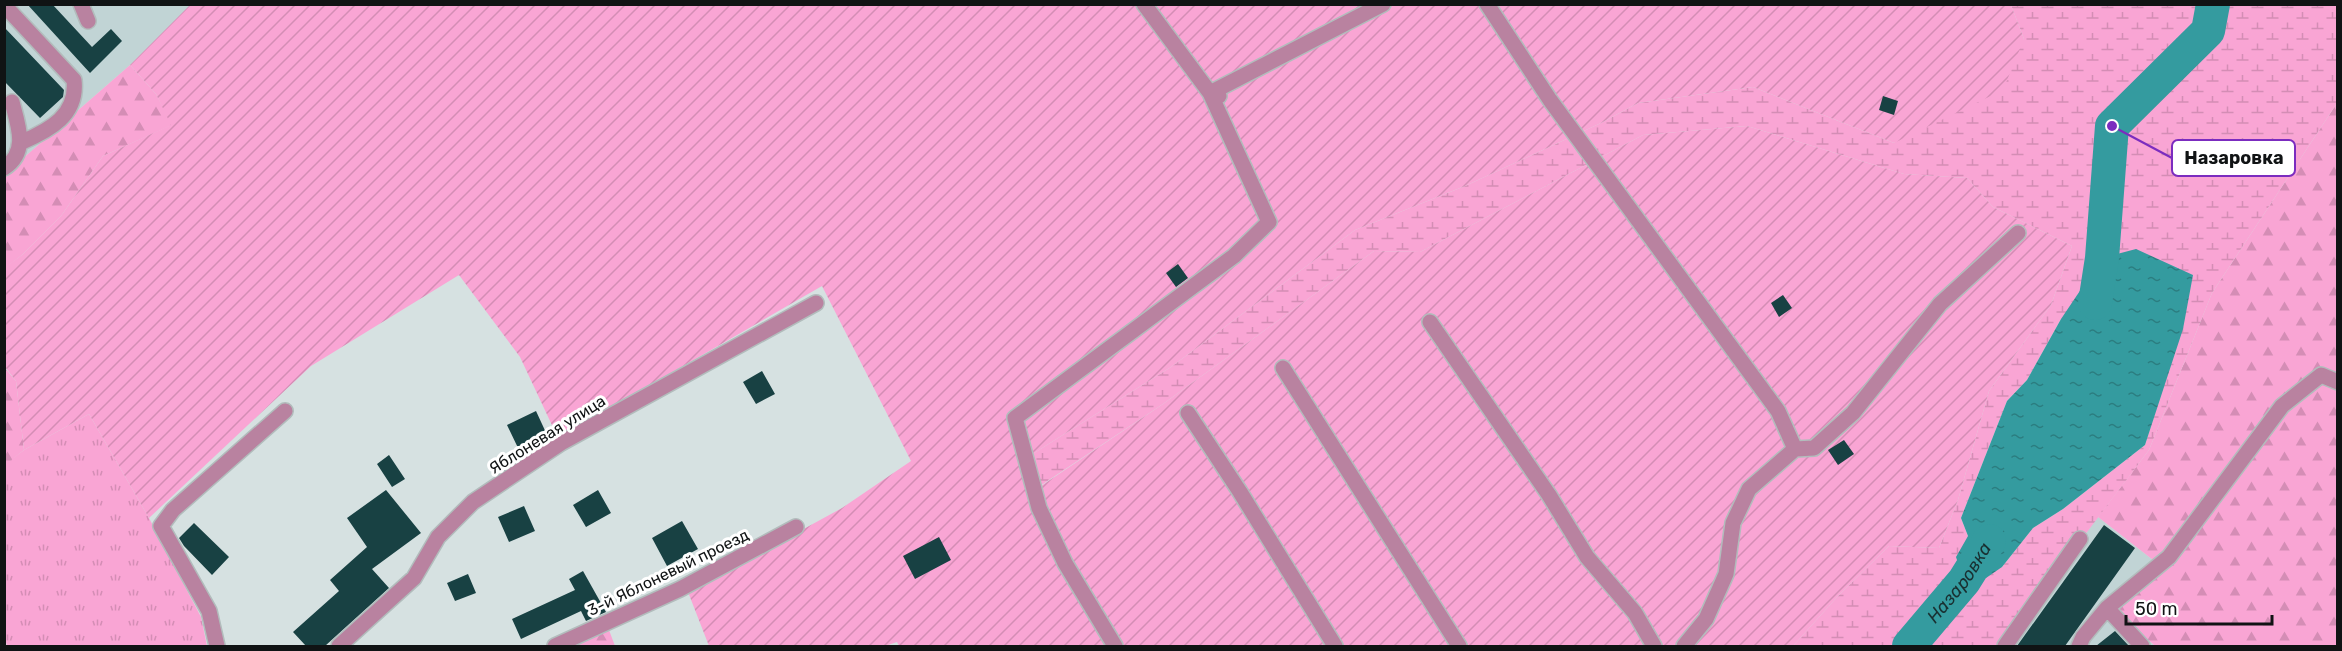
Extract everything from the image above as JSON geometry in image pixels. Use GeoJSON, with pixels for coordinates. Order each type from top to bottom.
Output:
{"type":"FeatureCollection","features":[{"type":"Feature","properties":{"kind":"street"},"geometry":{"type":"LineString","coordinates":[[81,4],[88,21]]}},
{"type":"Feature","properties":{"kind":"street"},"geometry":{"type":"LineString","coordinates":[[1115,646],[1065,563],[1039,508],[1015,418],[1234,256],[1269,222],[1216,95],[1144,4]]}},
{"type":"Feature","properties":{"kind":"street"},"geometry":{"type":"LineString","coordinates":[[1216,95],[1383,4]]}},
{"type":"Feature","properties":{"kind":"street"},"geometry":{"type":"LineString","coordinates":[[1487,4],[1550,100],[1778,411],[1795,449]]}},
{"type":"Feature","properties":{"kind":"street"},"geometry":{"type":"LineString","coordinates":[[4,5],[74,80],[76,96],[61,120],[42,133],[22,142],[11,164],[4,168]]}},
{"type":"Feature","properties":{"kind":"street"},"geometry":{"type":"LineString","coordinates":[[12,102],[22,142]]}},
{"type":"Feature","properties":{"kind":"street"},"geometry":{"type":"LineString","coordinates":[[1684,646],[1706,619],[1726,574],[1733,524],[1749,489],[1795,449],[1814,448],[1853,413],[1940,304],[2018,233]]}},
{"type":"Feature","properties":{"kind":"street","name":"Яблоневая улица"},"geometry":{"type":"LineString","coordinates":[[339,646],[414,578],[438,537],[473,502],[561,443],[816,303]]}},
{"type":"Feature","properties":{"kind":"street"},"geometry":{"type":"LineString","coordinates":[[1430,322],[1549,495],[1587,557],[1635,613],[1654,646]]}},
{"type":"Feature","properties":{"kind":"street"},"geometry":{"type":"LineString","coordinates":[[1283,368],[1459,646]]}},
{"type":"Feature","properties":{"kind":"street"},"geometry":{"type":"LineString","coordinates":[[2079,646],[2083,637],[2108,608],[2169,557],[2282,406],[2321,375],[2337,382]]}},
{"type":"Feature","properties":{"kind":"street"},"geometry":{"type":"LineString","coordinates":[[217,646],[209,611],[161,526],[173,510],[285,411]]}},
{"type":"Feature","properties":{"kind":"street"},"geometry":{"type":"LineString","coordinates":[[1188,413],[1240,492],[1335,646]]}},
{"type":"Feature","properties":{"kind":"street","name":"3-й Яблоневый проезд"},"geometry":{"type":"LineString","coordinates":[[555,646],[680,589],[796,527]]}},
{"type":"Feature","properties":{"kind":"street"},"geometry":{"type":"LineString","coordinates":[[2005,646],[2080,539]]}},
{"type":"Feature","properties":{"kind":"street"},"geometry":{"type":"LineString","coordinates":[[2108,608],[2142,646]]}},
{"type":"Feature","properties":{"kind":"shaded area"},"geometry":{"type":"Polygon","coordinates":[[[5,5],[191,5],[130,65],[5,174],[5,5]]]}},
{"type":"Feature","properties":{"kind":"shaded area"},"geometry":{"type":"Polygon","coordinates":[[[2098,517],[2153,560],[2117,611],[2155,646],[2001,646],[2098,517]]]}},
{"type":"Feature","properties":{"kind":"green space"},"geometry":{"type":"Polygon","coordinates":[[[191,4],[2011,5],[2024,39],[2003,90],[1894,143],[1753,87],[1638,103],[1601,123],[1465,186],[1355,230],[1171,367],[1031,455],[1041,486],[1163,404],[1374,251],[1420,252],[1643,135],[1747,126],[1904,174],[1967,178],[1993,207],[2072,246],[2051,305],[1989,391],[1958,500],[1939,548],[1889,546],[1838,596],[1793,646],[899,646],[897,642],[885,646],[709,646],[688,592],[842,508],[911,461],[822,286],[558,438],[520,357],[459,275],[311,366],[149,518],[89,414],[24,450],[16,381],[5,367],[4,268],[22,255],[61,216],[103,156],[171,125],[156,94],[130,65],[191,4]]]}},
{"type":"Feature","properties":{"kind":"green space"},"geometry":{"type":"Polygon","coordinates":[[[2011,5],[2337,5],[2337,103],[2212,293],[2149,450],[2001,646],[1793,646],[1838,596],[1889,546],[1939,548],[1958,500],[1989,391],[2051,305],[2072,246],[1993,207],[1967,178],[1904,174],[1747,126],[1643,135],[1420,252],[1374,251],[1163,404],[1040,486],[1031,455],[1171,367],[1355,230],[1465,186],[1601,123],[1638,103],[1753,87],[1894,143],[2024,39],[2011,5]],[[2061,319],[2027,380],[2007,401],[1961,518],[1968,536],[2002,567],[2033,528],[2063,509],[2145,445],[2162,390],[2061,319]]]}},
{"type":"Feature","properties":{"kind":"green space"},"geometry":{"type":"Polygon","coordinates":[[[130,65],[156,94],[172,125],[103,156],[61,216],[22,255],[5,268],[5,174],[130,65]]]}},
{"type":"Feature","properties":{"kind":"green space"},"geometry":{"type":"Polygon","coordinates":[[[2337,103],[2337,646],[2155,646],[2117,611],[2153,560],[2098,517],[2149,450],[2212,293],[2337,103]]]}},
{"type":"Feature","properties":{"kind":"green space"},"geometry":{"type":"Polygon","coordinates":[[[4,367],[16,381],[24,450],[5,465],[4,367]]]}},
{"type":"Feature","properties":{"kind":"green space"},"geometry":{"type":"Polygon","coordinates":[[[89,414],[149,518],[201,617],[207,646],[7,646],[4,635],[4,465],[24,450],[89,414]]]}},
{"type":"Feature","properties":{"kind":"green space"},"geometry":{"type":"Polygon","coordinates":[[[609,630],[615,646],[572,646],[609,630]]]}},
{"type":"Feature","properties":{"kind":"water"},"geometry":{"type":"Polygon","coordinates":[[[2136,249],[2193,275],[2183,329],[2145,445],[2063,509],[2033,528],[2002,567],[1986,578],[1964,581],[1956,557],[1968,536],[1961,518],[2007,401],[2027,380],[2061,319],[2102,258],[2136,249]]]}},
{"type":"Feature","properties":{"kind":"building"},"geometry":{"type":"Polygon","coordinates":[[[27,4],[52,4],[92,47],[111,29],[122,41],[90,73],[27,4]]]}},
{"type":"Feature","properties":{"kind":"building"},"geometry":{"type":"Polygon","coordinates":[[[4,27],[64,90],[63,97],[40,118],[4,81],[4,27]]]}},
{"type":"Feature","properties":{"kind":"building"},"geometry":{"type":"Polygon","coordinates":[[[1883,96],[1898,101],[1894,115],[1879,110],[1883,96]]]}},
{"type":"Feature","properties":{"kind":"building"},"geometry":{"type":"Polygon","coordinates":[[[1178,264],[1188,278],[1176,287],[1166,273],[1178,264]]]}},
{"type":"Feature","properties":{"kind":"building"},"geometry":{"type":"Polygon","coordinates":[[[1783,295],[1792,308],[1779,317],[1771,303],[1783,295]]]}},
{"type":"Feature","properties":{"kind":"building"},"geometry":{"type":"Polygon","coordinates":[[[762,371],[775,394],[756,404],[743,382],[762,371]]]}},
{"type":"Feature","properties":{"kind":"building"},"geometry":{"type":"Polygon","coordinates":[[[536,411],[548,437],[519,450],[507,425],[536,411]]]}},
{"type":"Feature","properties":{"kind":"building"},"geometry":{"type":"Polygon","coordinates":[[[1844,440],[1854,454],[1838,465],[1828,450],[1844,440]]]}},
{"type":"Feature","properties":{"kind":"building"},"geometry":{"type":"Polygon","coordinates":[[[389,455],[405,479],[392,487],[377,464],[389,455]]]}},
{"type":"Feature","properties":{"kind":"building"},"geometry":{"type":"Polygon","coordinates":[[[386,490],[421,533],[372,569],[389,588],[325,646],[306,646],[293,632],[339,591],[330,580],[367,547],[347,518],[386,490]]]}},
{"type":"Feature","properties":{"kind":"building"},"geometry":{"type":"Polygon","coordinates":[[[598,490],[611,513],[586,527],[573,505],[598,490]]]}},
{"type":"Feature","properties":{"kind":"building"},"geometry":{"type":"Polygon","coordinates":[[[524,506],[535,531],[509,542],[498,517],[524,506]]]}},
{"type":"Feature","properties":{"kind":"building"},"geometry":{"type":"Polygon","coordinates":[[[682,521],[698,549],[667,566],[652,538],[682,521]]]}},
{"type":"Feature","properties":{"kind":"building"},"geometry":{"type":"Polygon","coordinates":[[[194,523],[229,557],[212,575],[179,538],[194,523]]]}},
{"type":"Feature","properties":{"kind":"building"},"geometry":{"type":"Polygon","coordinates":[[[2104,525],[2135,548],[2065,646],[2017,646],[2104,525]]]}},
{"type":"Feature","properties":{"kind":"building"},"geometry":{"type":"Polygon","coordinates":[[[939,537],[951,560],[915,579],[903,556],[939,537]]]}},
{"type":"Feature","properties":{"kind":"building"},"geometry":{"type":"Polygon","coordinates":[[[583,571],[606,612],[586,621],[581,611],[521,639],[512,619],[575,590],[569,579],[583,571]]]}},
{"type":"Feature","properties":{"kind":"building"},"geometry":{"type":"Polygon","coordinates":[[[468,574],[476,593],[455,601],[447,583],[468,574]]]}},
{"type":"Feature","properties":{"kind":"building"},"geometry":{"type":"Polygon","coordinates":[[[2115,631],[2129,646],[2096,646],[2115,631]]]}},
{"type":"Feature","properties":{"kind":"waterway","name":"Назаровка"},"geometry":{"type":"LineString","coordinates":[[2095,303],[2102,258],[2112,126],[2208,31],[2213,4]]}},
{"type":"Feature","properties":{"kind":"waterway","name":"Назаровка"},"geometry":{"type":"LineString","coordinates":[[1909,646],[1964,581],[1989,541]]}},
{"type":"Feature","properties":{"kind":"place","name":"Назаровка"},"geometry":{"type":"Point","coordinates":[2112,126]}}]}
